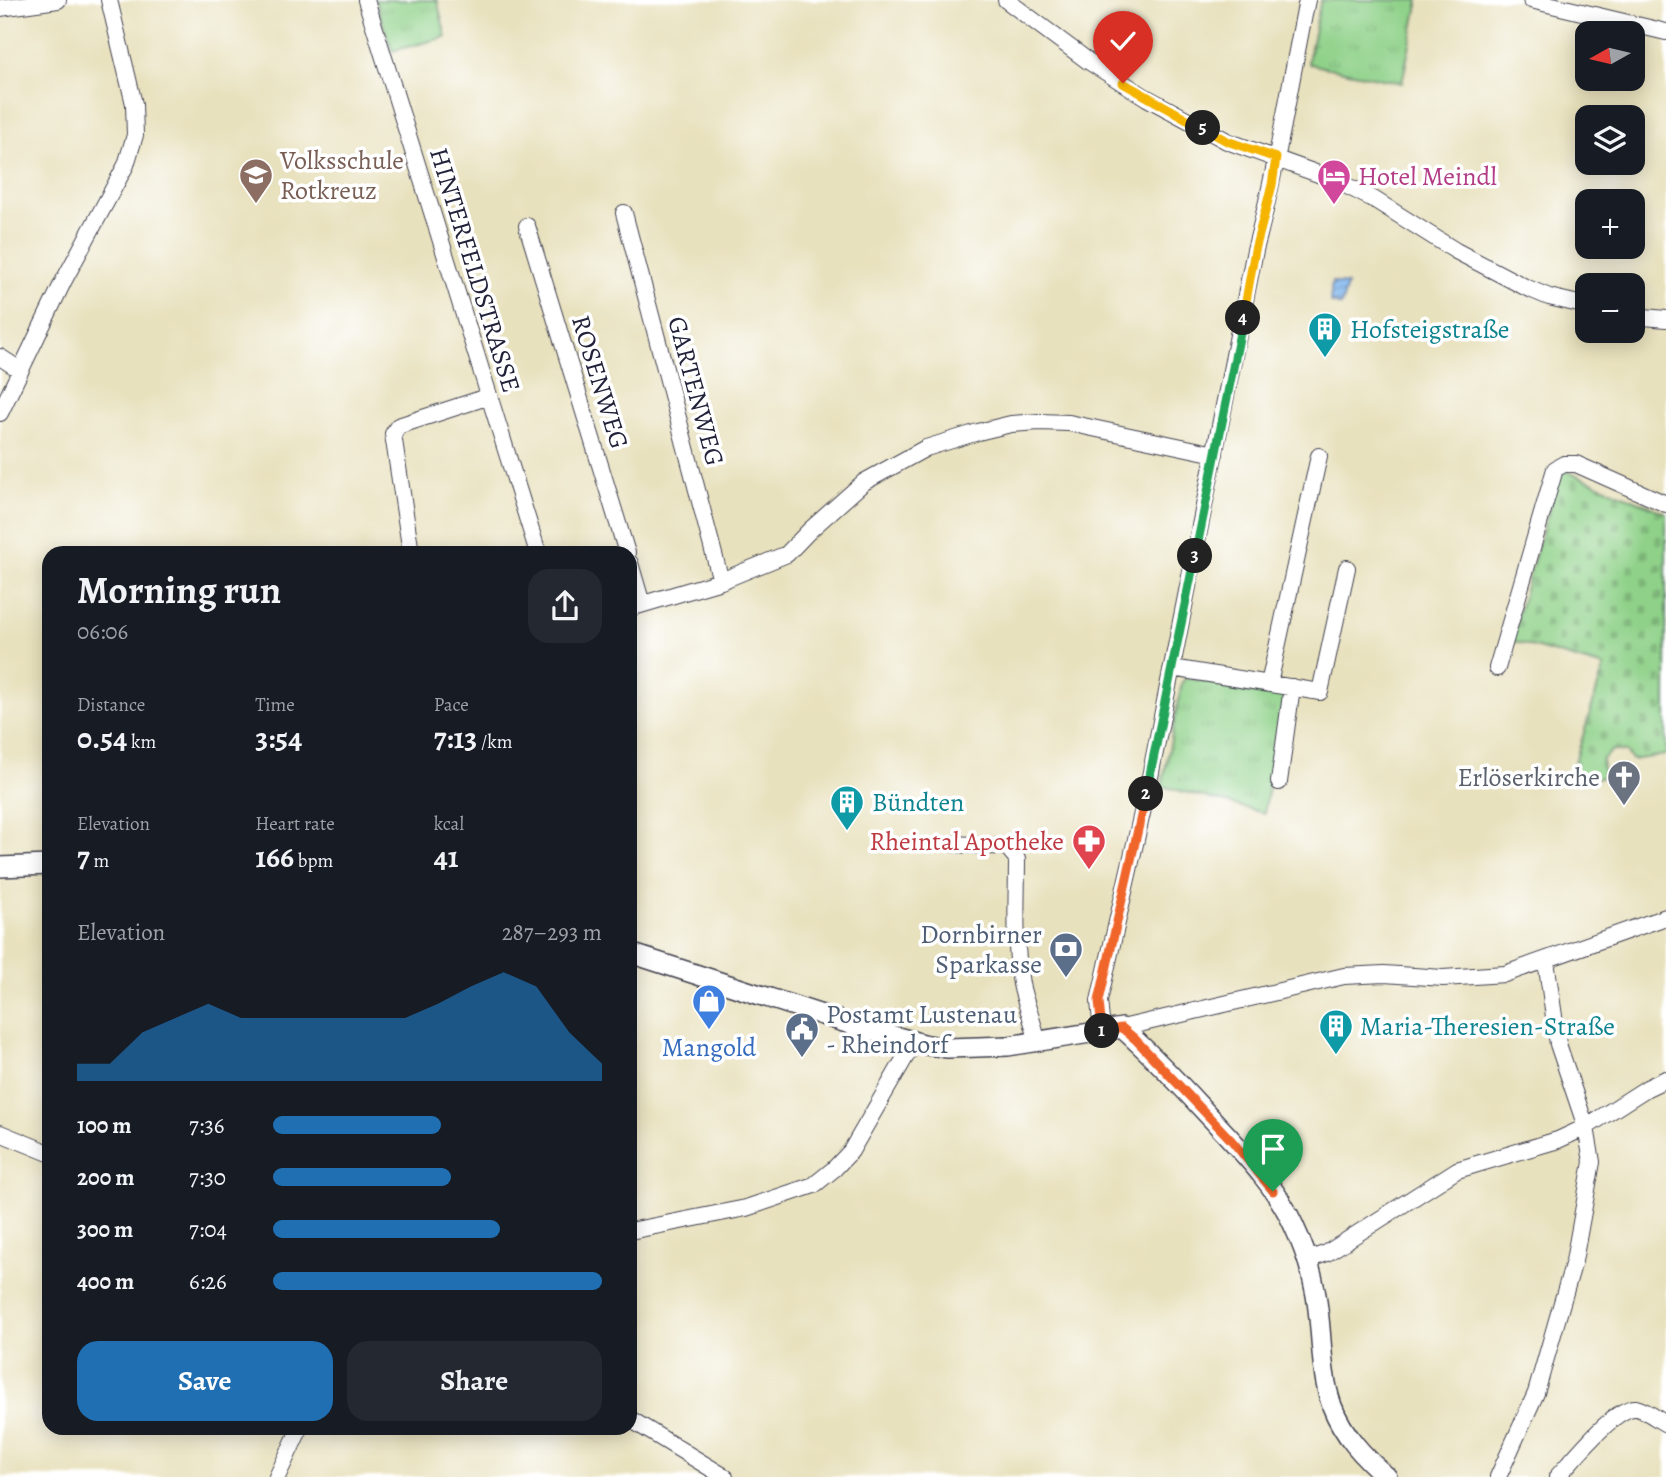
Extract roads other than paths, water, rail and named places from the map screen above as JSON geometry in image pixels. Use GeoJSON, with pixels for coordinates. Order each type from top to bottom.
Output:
{"type":"FeatureCollection","features":[{"type":"Feature","properties":{"kind":"main road"},"geometry":{"type":"LineString","coordinates":[[0,867],[42,865]]}},
{"type":"Feature","properties":{"kind":"main road"},"geometry":{"type":"LineString","coordinates":[[637,955],[856,1026],[948,1048],[1008,1046],[1122,1028],[1152,1056],[1250,1161],[1293,1222],[1315,1291],[1325,1379],[1333,1408],[1350,1440],[1363,1456],[1387,1477]]}},
{"type":"Feature","properties":{"kind":"street"},"geometry":{"type":"LineString","coordinates":[[0,8],[58,0]]}},
{"type":"Feature","properties":{"kind":"street"},"geometry":{"type":"LineString","coordinates":[[0,413],[63,282],[122,172],[135,135],[134,104],[109,0]]}},
{"type":"Feature","properties":{"kind":"street","name":"HINTERFELDSTRASSE"},"geometry":{"type":"LineString","coordinates":[[366,0],[425,185],[487,397],[536,546]]}},
{"type":"Feature","properties":{"kind":"street"},"geometry":{"type":"LineString","coordinates":[[1006,0],[1088,61],[1147,98],[1227,141],[1335,180],[1375,200],[1457,251],[1525,287],[1549,297],[1575,303]]}},
{"type":"Feature","properties":{"kind":"street"},"geometry":{"type":"LineString","coordinates":[[1101,1031],[1099,1001],[1172,668],[1255,250],[1272,185],[1307,0]]}},
{"type":"Feature","properties":{"kind":"street"},"geometry":{"type":"LineString","coordinates":[[1531,0],[1666,32]]}},
{"type":"Feature","properties":{"kind":"street","name":"GARTENWEG"},"geometry":{"type":"LineString","coordinates":[[624,213],[721,581]]}},
{"type":"Feature","properties":{"kind":"street","name":"ROSENWEG"},"geometry":{"type":"LineString","coordinates":[[527,226],[625,546]]}},
{"type":"Feature","properties":{"kind":"street"},"geometry":{"type":"LineString","coordinates":[[1645,317],[1666,319]]}},
{"type":"Feature","properties":{"kind":"street"},"geometry":{"type":"LineString","coordinates":[[0,357],[20,370]]}},
{"type":"Feature","properties":{"kind":"street"},"geometry":{"type":"LineString","coordinates":[[410,546],[393,434],[398,426],[487,397]]}},
{"type":"Feature","properties":{"kind":"street"},"geometry":{"type":"LineString","coordinates":[[637,606],[721,581],[787,554],[864,482],[926,449],[978,432],[1011,424],[1069,423],[1215,454]]}},
{"type":"Feature","properties":{"kind":"street"},"geometry":{"type":"LineString","coordinates":[[1269,684],[1319,456]]}},
{"type":"Feature","properties":{"kind":"street"},"geometry":{"type":"LineString","coordinates":[[1497,668],[1555,469],[1563,464],[1576,464],[1666,504]]}},
{"type":"Feature","properties":{"kind":"street"},"geometry":{"type":"LineString","coordinates":[[1172,668],[1320,692],[1347,568]]}},
{"type":"Feature","properties":{"kind":"street"},"geometry":{"type":"LineString","coordinates":[[1279,782],[1292,687]]}},
{"type":"Feature","properties":{"kind":"street"},"geometry":{"type":"LineString","coordinates":[[954,844],[1007,848],[1017,859],[1017,949],[1022,986],[1037,1042]]}},
{"type":"Feature","properties":{"kind":"street"},"geometry":{"type":"LineString","coordinates":[[1122,1028],[1344,976],[1384,974],[1443,978],[1505,974],[1666,917]]}},
{"type":"Feature","properties":{"kind":"street"},"geometry":{"type":"LineString","coordinates":[[1498,1477],[1536,1393],[1574,1261],[1592,1162],[1586,1127],[1558,1044],[1546,961]]}},
{"type":"Feature","properties":{"kind":"street"},"geometry":{"type":"LineString","coordinates":[[637,1230],[746,1208],[814,1185],[851,1151],[914,1042]]}},
{"type":"Feature","properties":{"kind":"street"},"geometry":{"type":"LineString","coordinates":[[1307,1260],[1326,1254],[1457,1170],[1558,1140],[1586,1127],[1666,1079]]}},
{"type":"Feature","properties":{"kind":"street"},"geometry":{"type":"LineString","coordinates":[[0,1133],[42,1150]]}},
{"type":"Feature","properties":{"kind":"street"},"geometry":{"type":"LineString","coordinates":[[1557,1477],[1604,1427],[1626,1409],[1638,1408],[1666,1424]]}},
{"type":"Feature","properties":{"kind":"street"},"geometry":{"type":"LineString","coordinates":[[637,1423],[725,1477]]}},
{"type":"Feature","properties":{"kind":"street"},"geometry":{"type":"LineString","coordinates":[[277,1477],[297,1435]]}},
{"type":"Feature","properties":{"kind":"water"},"geometry":{"type":"Polygon","coordinates":[[[1332,282],[1347,285],[1341,306],[1330,302],[1332,282]]]}},
{"type":"Feature","properties":{"kind":"place","name":"Volksschule Rotkreuz"},"geometry":{"type":"Point","coordinates":[256,205]}},
{"type":"Feature","properties":{"kind":"place","name":"Hotel Meindl"},"geometry":{"type":"Point","coordinates":[1334,206]}},
{"type":"Feature","properties":{"kind":"place","name":"Hofsteigstraße"},"geometry":{"type":"Point","coordinates":[1325,359]}},
{"type":"Feature","properties":{"kind":"place","name":"Erlöserkirche"},"geometry":{"type":"Point","coordinates":[1624,807]}},
{"type":"Feature","properties":{"kind":"place","name":"Bündten"},"geometry":{"type":"Point","coordinates":[847,832]}},
{"type":"Feature","properties":{"kind":"place","name":"Rheintal Apotheke"},"geometry":{"type":"Point","coordinates":[1089,871]}},
{"type":"Feature","properties":{"kind":"place","name":"Dornbirner Sparkasse"},"geometry":{"type":"Point","coordinates":[1066,979]}},
{"type":"Feature","properties":{"kind":"place","name":"Mangold"},"geometry":{"type":"Point","coordinates":[709,1031]}},
{"type":"Feature","properties":{"kind":"place","name":"Maria-Theresien-Straße"},"geometry":{"type":"Point","coordinates":[1336,1056]}},
{"type":"Feature","properties":{"kind":"place","name":"Postamt Lustenau - Rheindorf"},"geometry":{"type":"Point","coordinates":[802,1059]}}]}
